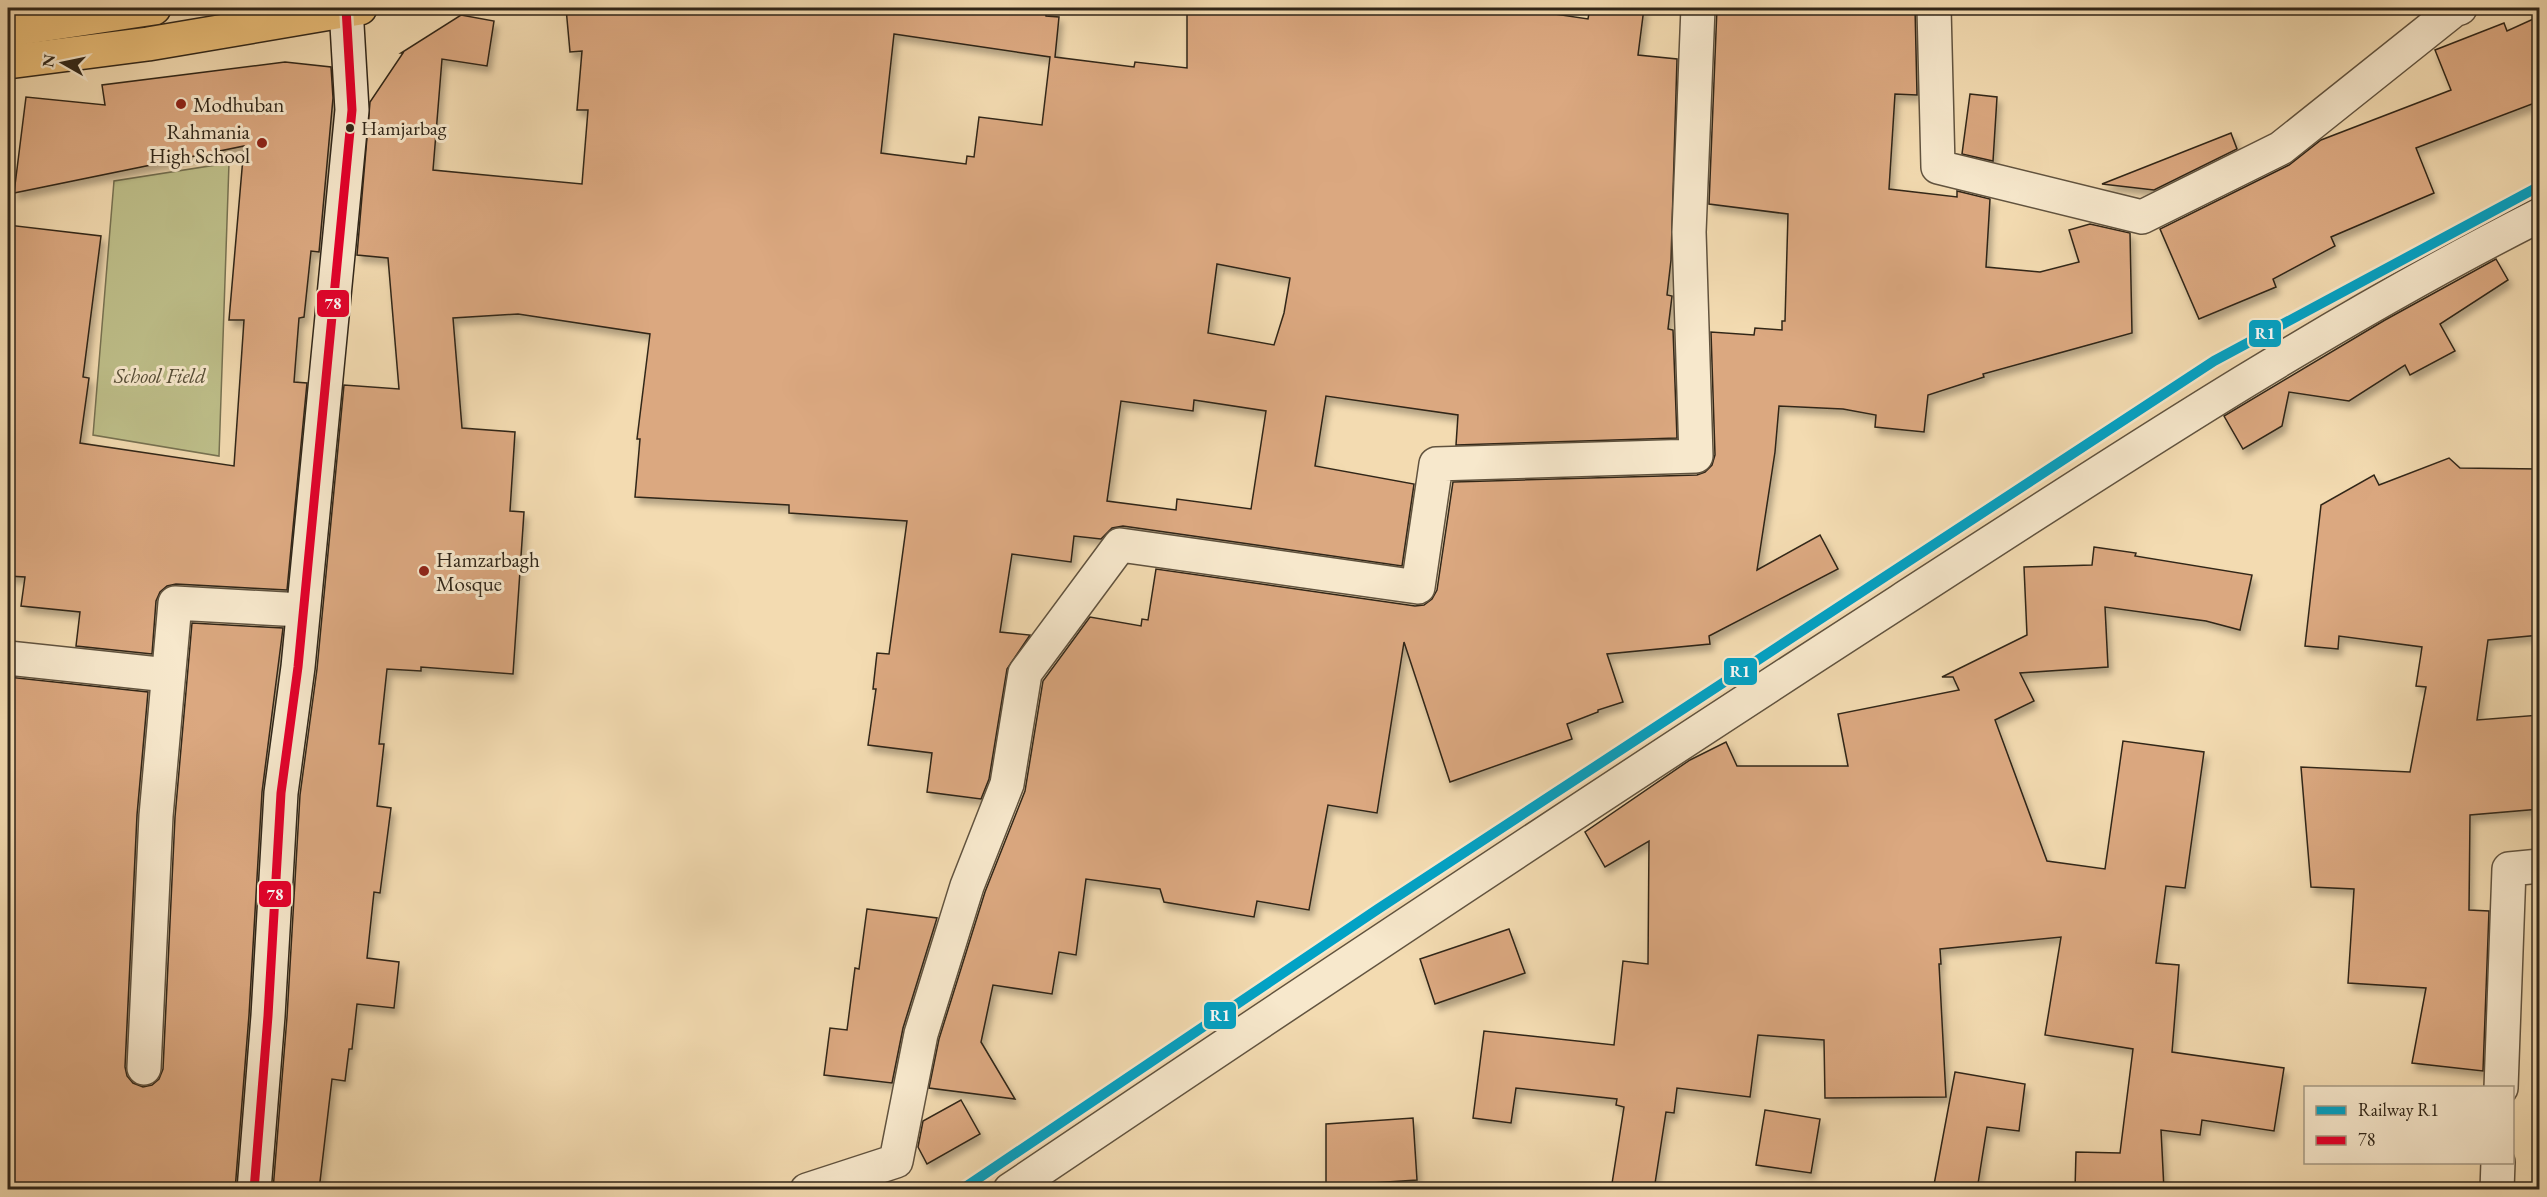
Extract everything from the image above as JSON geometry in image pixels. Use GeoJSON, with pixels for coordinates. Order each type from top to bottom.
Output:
{"type":"FeatureCollection","features":[{"type":"Feature","properties":{"kind":"highway"},"geometry":{"type":"LineString","coordinates":[[8,30],[148,8]]}},
{"type":"Feature","properties":{"kind":"highway"},"geometry":{"type":"LineString","coordinates":[[8,62],[148,44],[351,9]]}},
{"type":"Feature","properties":{"kind":"street"},"geometry":{"type":"LineString","coordinates":[[148,8],[148,44]]}},
{"type":"Feature","properties":{"kind":"street"},"geometry":{"type":"LineString","coordinates":[[807,1190],[896,1161],[921,1034],[967,886],[1006,784],[1025,673],[1120,545],[1418,586],[1436,464],[1696,456],[1689,232],[1698,8]]}},
{"type":"Feature","properties":{"kind":"street"},"geometry":{"type":"LineString","coordinates":[[1934,8],[1938,167],[2142,217],[2281,148],[2454,10],[2460,8]]}},
{"type":"Feature","properties":{"kind":"street"},"geometry":{"type":"LineString","coordinates":[[254,1190],[268,1016],[281,793],[298,667],[352,110],[351,9]]}},
{"type":"Feature","properties":{"kind":"street"},"geometry":{"type":"LineString","coordinates":[[1010,1190],[1560,822],[2174,424],[2454,258],[2540,215]]}},
{"type":"Feature","properties":{"kind":"street"},"geometry":{"type":"LineString","coordinates":[[144,1068],[156,816],[175,603],[302,610]]}},
{"type":"Feature","properties":{"kind":"street"},"geometry":{"type":"LineString","coordinates":[[8,658],[168,675]]}},
{"type":"Feature","properties":{"kind":"street"},"geometry":{"type":"LineString","coordinates":[[2501,1086],[2509,869],[2540,866]]}},
{"type":"Feature","properties":{"kind":"street"},"geometry":{"type":"LineString","coordinates":[[2497,1190],[2498,1164]]}},
{"type":"Feature","properties":{"kind":"green space","name":"School Field"},"geometry":{"type":"Polygon","coordinates":[[[229,163],[219,456],[93,435],[114,181],[229,163]]]}},
{"type":"Feature","properties":{"kind":"building"},"geometry":{"type":"Polygon","coordinates":[[[566,8],[1045,8],[1046,16],[1059,17],[1055,57],[1134,67],[1135,62],[1187,68],[1187,8],[1514,8],[1588,19],[1590,8],[1644,8],[1638,55],[1677,59],[1671,260],[1667,295],[1672,296],[1668,329],[1673,330],[1677,438],[1456,445],[1458,415],[1326,396],[1315,466],[1414,484],[1402,566],[1123,526],[1112,528],[1101,539],[1074,536],[1071,562],[1012,554],[1000,632],[1030,635],[1007,669],[989,779],[981,799],[927,792],[932,753],[868,745],[876,689],[873,689],[877,653],[889,654],[907,521],[789,513],[789,505],[635,497],[640,439],[637,439],[650,334],[518,314],[453,318],[462,428],[515,432],[510,511],[524,512],[513,674],[421,667],[421,671],[387,669],[379,744],[384,744],[377,806],[391,808],[380,893],[374,892],[367,958],[399,962],[394,1008],[357,1004],[352,1049],[349,1049],[345,1081],[332,1079],[319,1190],[273,1190],[287,1017],[300,795],[317,669],[344,385],[399,389],[388,258],[357,255],[370,102],[403,53],[401,53],[461,15],[494,21],[487,66],[442,59],[433,170],[582,184],[588,110],[577,110],[582,51],[570,52],[566,8]],[[894,34],[881,153],[966,164],[967,156],[974,157],[979,117],[1042,125],[1050,57],[894,34]],[[1217,264],[1208,333],[1274,345],[1284,313],[1290,278],[1217,264]],[[1194,400],[1193,411],[1121,401],[1107,501],[1176,510],[1177,499],[1251,509],[1266,411],[1194,400]]]}},
{"type":"Feature","properties":{"kind":"building"},"geometry":{"type":"Polygon","coordinates":[[[1717,8],[1915,8],[1917,95],[1895,94],[1889,189],[1957,197],[1957,191],[1990,199],[1986,267],[2040,272],[2079,262],[2069,230],[2090,224],[2130,233],[2132,333],[1983,374],[1984,377],[1928,395],[1924,432],[1875,427],[1876,415],[1843,409],[1779,406],[1775,452],[1757,570],[1820,535],[1838,569],[1709,636],[1710,644],[1607,654],[1623,702],[1567,724],[1572,739],[1450,782],[1404,642],[1377,813],[1328,805],[1309,910],[1257,901],[1254,917],[1164,902],[1160,889],[1086,879],[1076,955],[1059,952],[1052,994],[993,985],[981,1042],[1015,1099],[929,1088],[939,1039],[985,892],[1025,791],[1043,681],[1090,617],[1141,626],[1142,619],[1148,620],[1156,569],[1415,606],[1424,605],[1432,599],[1437,590],[1453,482],[1697,475],[1705,472],[1712,465],[1715,455],[1711,332],[1754,335],[1755,328],[1782,330],[1782,321],[1785,321],[1788,214],[1709,204],[1717,8]]]}},
{"type":"Feature","properties":{"kind":"building"},"geometry":{"type":"Polygon","coordinates":[[[2540,16],[2540,101],[2416,148],[2434,193],[2331,237],[2335,246],[2273,279],[2276,287],[2199,319],[2160,229],[2289,165],[2321,140],[2451,90],[2435,50],[2504,23],[2507,31],[2540,16]]]}},
{"type":"Feature","properties":{"kind":"building"},"geometry":{"type":"Polygon","coordinates":[[[285,62],[331,67],[333,98],[319,252],[311,251],[304,317],[299,318],[294,382],[307,383],[287,590],[176,584],[167,586],[160,592],[156,601],[152,654],[76,646],[80,612],[21,606],[25,577],[8,576],[8,225],[101,236],[83,377],[89,378],[80,443],[234,466],[244,320],[229,320],[244,146],[14,193],[26,97],[105,105],[102,85],[285,62]]]}},
{"type":"Feature","properties":{"kind":"building"},"geometry":{"type":"Polygon","coordinates":[[[1970,94],[1997,97],[1993,161],[1962,154],[1970,94]]]}},
{"type":"Feature","properties":{"kind":"building"},"geometry":{"type":"Polygon","coordinates":[[[2231,133],[2237,149],[2154,190],[2102,184],[2231,133]]]}},
{"type":"Feature","properties":{"kind":"building"},"geometry":{"type":"Polygon","coordinates":[[[2496,259],[2508,280],[2440,324],[2455,351],[2410,375],[2405,365],[2349,401],[2289,392],[2282,426],[2243,449],[2224,416],[2385,320],[2496,259]]]}},
{"type":"Feature","properties":{"kind":"building"},"geometry":{"type":"Polygon","coordinates":[[[2449,458],[2460,468],[2540,469],[2540,635],[2488,640],[2477,720],[2540,715],[2540,809],[2470,815],[2469,910],[2489,911],[2483,1071],[2412,1063],[2426,988],[2348,983],[2354,889],[2311,887],[2301,767],[2410,772],[2426,687],[2416,686],[2422,647],[2339,636],[2338,649],[2305,646],[2321,505],[2374,475],[2379,485],[2449,458]]]}},
{"type":"Feature","properties":{"kind":"building"},"geometry":{"type":"Polygon","coordinates":[[[2094,547],[2252,575],[2240,630],[2206,621],[2105,607],[2108,667],[2020,673],[2034,701],[1995,720],[2047,861],[2105,869],[2123,741],[2204,752],[2185,888],[2166,886],[2156,963],[2179,965],[2172,1052],[2284,1068],[2274,1131],[2202,1120],[2200,1135],[2161,1130],[2164,1190],[2075,1190],[2076,1152],[2120,1153],[2133,1049],[2045,1035],[2061,937],[1940,949],[1946,1097],[1825,1098],[1824,1040],[1758,1035],[1750,1097],[1677,1088],[1674,1113],[1666,1112],[1654,1190],[1611,1190],[1624,1107],[1616,1105],[1617,1099],[1516,1088],[1511,1123],[1473,1118],[1484,1031],[1614,1045],[1623,961],[1648,964],[1649,841],[1605,867],[1585,832],[1690,760],[1726,742],[1737,766],[1848,766],[1838,714],[1959,690],[1953,677],[1942,677],[2027,635],[2024,567],[2092,565],[2094,547]]]}},
{"type":"Feature","properties":{"kind":"building"},"geometry":{"type":"Polygon","coordinates":[[[192,623],[283,628],[262,792],[249,1015],[235,1190],[8,1190],[8,950],[11,919],[8,918],[8,762],[13,710],[8,709],[8,677],[148,692],[137,815],[125,1067],[127,1076],[133,1083],[143,1087],[152,1085],[159,1079],[163,1069],[175,817],[192,623]]]}},
{"type":"Feature","properties":{"kind":"building"},"geometry":{"type":"Polygon","coordinates":[[[867,909],[937,918],[903,1028],[892,1083],[824,1075],[830,1028],[847,1030],[855,968],[859,969],[867,909]]]}},
{"type":"Feature","properties":{"kind":"building"},"geometry":{"type":"Polygon","coordinates":[[[1509,929],[1525,973],[1435,1004],[1420,959],[1509,929]]]}},
{"type":"Feature","properties":{"kind":"building"},"geometry":{"type":"Polygon","coordinates":[[[1955,1072],[2025,1084],[2019,1131],[1987,1127],[1977,1190],[1933,1190],[1955,1072]]]}},
{"type":"Feature","properties":{"kind":"building"},"geometry":{"type":"Polygon","coordinates":[[[961,1100],[980,1134],[927,1164],[918,1147],[923,1121],[961,1100]]]}},
{"type":"Feature","properties":{"kind":"building"},"geometry":{"type":"Polygon","coordinates":[[[1765,1110],[1820,1119],[1811,1173],[1756,1165],[1765,1110]]]}},
{"type":"Feature","properties":{"kind":"building"},"geometry":{"type":"Polygon","coordinates":[[[1413,1118],[1417,1180],[1326,1186],[1326,1124],[1413,1118]]]}},
{"type":"Feature","properties":{"kind":"rail line","name":"R1"},"geometry":{"type":"LineString","coordinates":[[961,1190],[1378,909],[2214,361],[2540,186]]}},
{"type":"Feature","properties":{"kind":"transit line","name":"78"},"geometry":{"type":"LineString","coordinates":[[254,1190],[268,1016],[281,793],[298,667],[352,110],[346,8]]}},
{"type":"Feature","properties":{"kind":"place","name":"Modhuban"},"geometry":{"type":"Point","coordinates":[181,104]}},
{"type":"Feature","properties":{"kind":"place","name":"Hamjarbag"},"geometry":{"type":"Point","coordinates":[350,128]}},
{"type":"Feature","properties":{"kind":"place","name":"Rahmania High School"},"geometry":{"type":"Point","coordinates":[262,143]}},
{"type":"Feature","properties":{"kind":"place","name":"Hamzarbagh Mosque"},"geometry":{"type":"Point","coordinates":[424,571]}}]}
